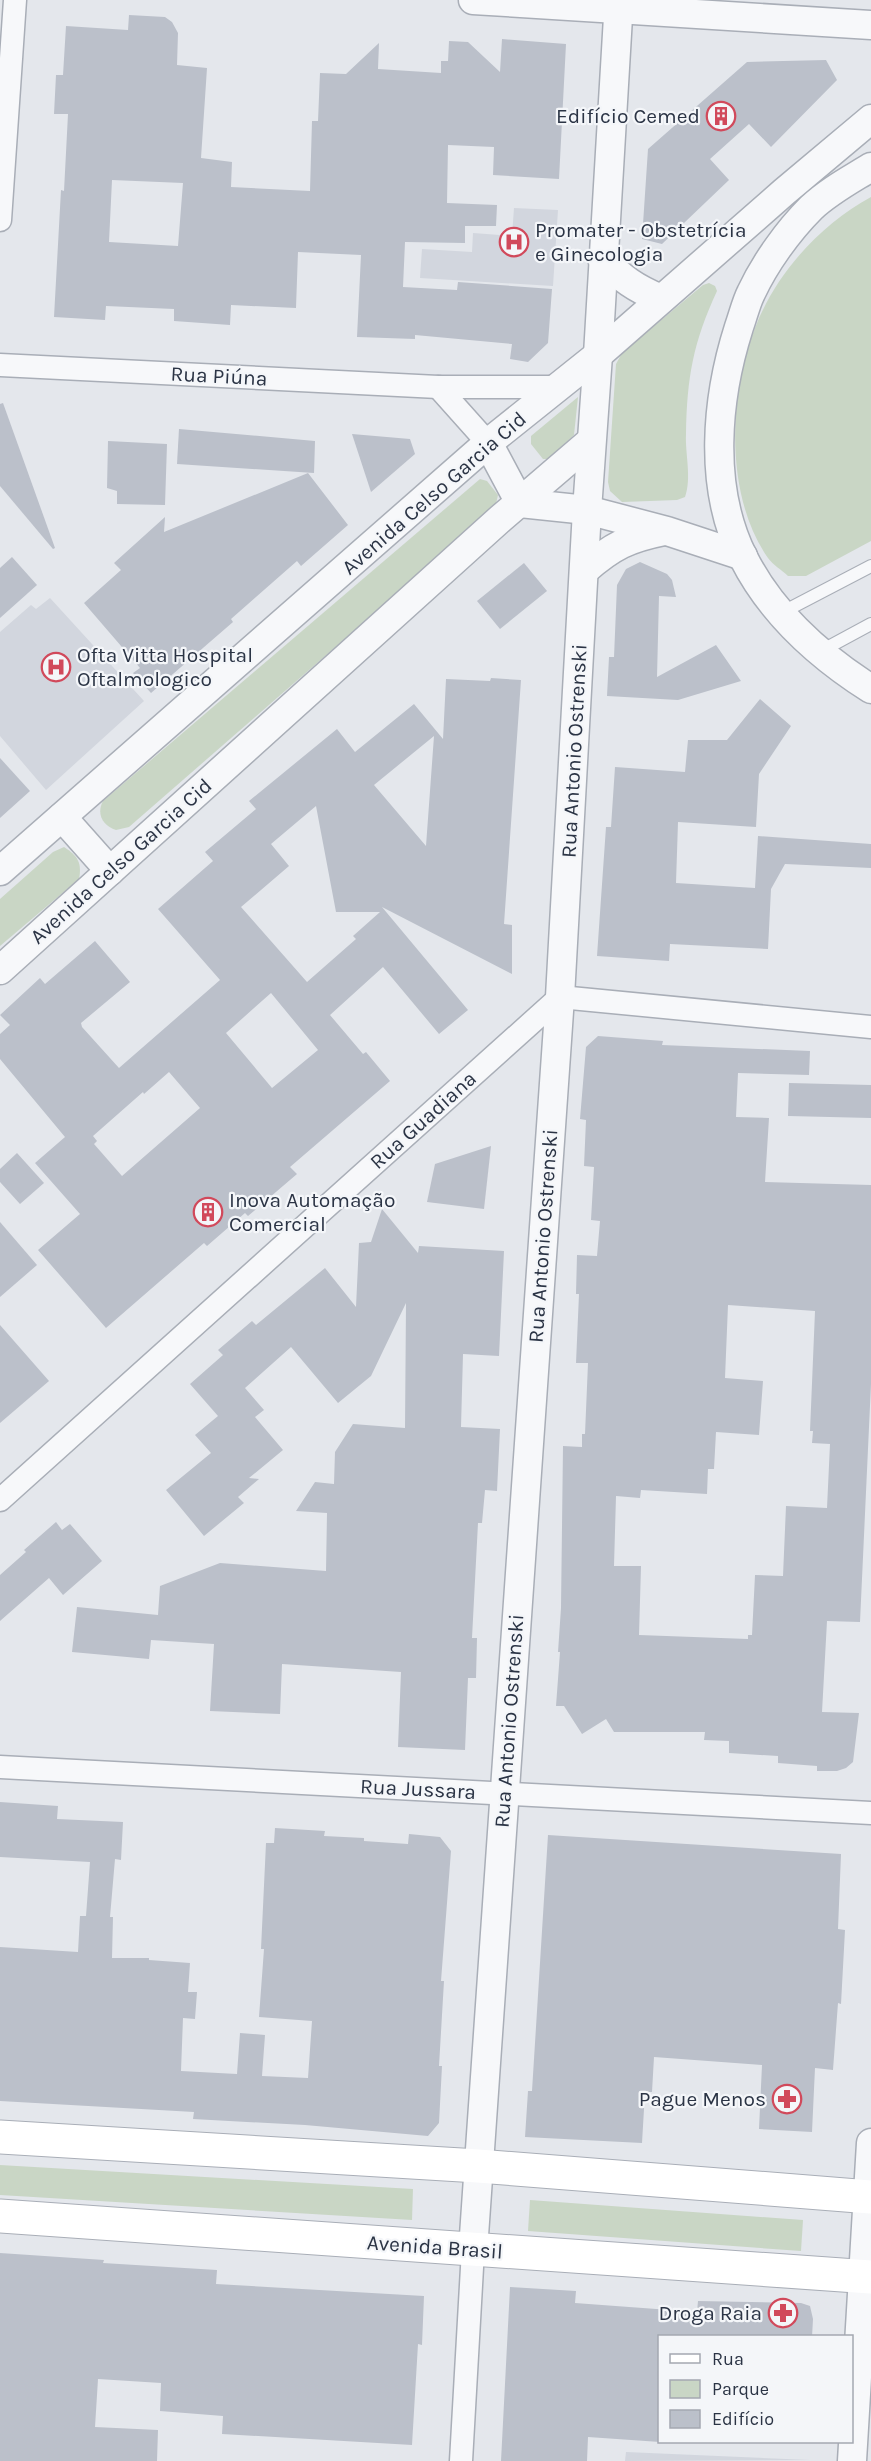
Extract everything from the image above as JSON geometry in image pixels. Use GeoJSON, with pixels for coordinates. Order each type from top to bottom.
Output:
{"type":"FeatureCollection","features":[{"type":"Feature","properties":{"kind":"main road"},"geometry":{"type":"LineString","coordinates":[[0,2137],[478,2166],[870,2197]]}},
{"type":"Feature","properties":{"kind":"main road","name":"Avenida Brasil"},"geometry":{"type":"LineString","coordinates":[[0,2216],[868,2277]]}},
{"type":"Feature","properties":{"kind":"street"},"geometry":{"type":"LineString","coordinates":[[0,220],[15,0]]}},
{"type":"Feature","properties":{"kind":"street"},"geometry":{"type":"LineString","coordinates":[[473,0],[619,5],[871,25]]}},
{"type":"Feature","properties":{"kind":"street","name":"Rua Antonio Ostrenski"},"geometry":{"type":"LineString","coordinates":[[461,2461],[478,2166],[560,997],[591,441],[619,5]]}},
{"type":"Feature","properties":{"kind":"street","name":"Avenida Celso Garcia Cid"},"geometry":{"type":"LineString","coordinates":[[0,871],[488,443],[598,355],[871,119]]}},
{"type":"Feature","properties":{"kind":"street"},"geometry":{"type":"LineString","coordinates":[[871,166],[784,192],[729,357],[719,419],[721,477],[730,520],[742,556],[765,594],[781,614],[820,652],[843,671],[871,689]]}},
{"type":"Feature","properties":{"kind":"street"},"geometry":{"type":"LineString","coordinates":[[750,293],[789,234],[811,208],[833,189],[871,166]]}},
{"type":"Feature","properties":{"kind":"street"},"geometry":{"type":"LineString","coordinates":[[602,258],[635,289],[661,299]]}},
{"type":"Feature","properties":{"kind":"street","name":"Rua Piúna"},"geometry":{"type":"LineString","coordinates":[[0,365],[438,387],[558,387]]}},
{"type":"Feature","properties":{"kind":"street"},"geometry":{"type":"LineString","coordinates":[[438,387],[488,443],[520,503],[587,510],[668,531],[742,556]]}},
{"type":"Feature","properties":{"kind":"street","name":"Avenida Celso Garcia Cid"},"geometry":{"type":"LineString","coordinates":[[0,970],[591,441]]}},
{"type":"Feature","properties":{"kind":"street"},"geometry":{"type":"LineString","coordinates":[[585,570],[617,545],[634,537],[668,531]]}},
{"type":"Feature","properties":{"kind":"street"},"geometry":{"type":"LineString","coordinates":[[62,817],[110,872]]}},
{"type":"Feature","properties":{"kind":"street"},"geometry":{"type":"LineString","coordinates":[[560,997],[871,1027]]}},
{"type":"Feature","properties":{"kind":"street","name":"Rua Guadiana"},"geometry":{"type":"LineString","coordinates":[[0,1500],[560,997]]}},
{"type":"Feature","properties":{"kind":"street","name":"Rua Jussara"},"geometry":{"type":"LineString","coordinates":[[0,1767],[871,1813]]}},
{"type":"Feature","properties":{"kind":"street"},"geometry":{"type":"LineString","coordinates":[[852,2461],[868,2277],[871,2143]]}},
{"type":"Feature","properties":{"kind":"lane"},"geometry":{"type":"LineString","coordinates":[[781,614],[871,566]]}},
{"type":"Feature","properties":{"kind":"lane"},"geometry":{"type":"LineString","coordinates":[[820,652],[871,624]]}},
{"type":"Feature","properties":{"kind":"shaded area","name":"Promater - Obstetrícia e Ginecologia"},"geometry":{"type":"Polygon","coordinates":[[[514,208],[558,210],[553,286],[420,278],[422,249],[472,252],[473,233],[512,236],[514,208]]]}},
{"type":"Feature","properties":{"kind":"shaded area","name":"Ofta Vitta Hospital Oftalmologico"},"geometry":{"type":"Polygon","coordinates":[[[50,598],[144,701],[46,790],[0,736],[0,632],[31,605],[36,609],[50,598]]]}},
{"type":"Feature","properties":{"kind":"shaded area"},"geometry":{"type":"Polygon","coordinates":[[[626,2452],[810,2460],[625,2461],[626,2452]]]}},
{"type":"Feature","properties":{"kind":"green space"},"geometry":{"type":"Polygon","coordinates":[[[871,197],[871,541],[806,576],[788,576],[768,558],[754,533],[744,506],[738,476],[735,445],[736,414],[746,355],[764,308],[787,270],[817,236],[852,208],[871,197]]]}},
{"type":"Feature","properties":{"kind":"green space"},"geometry":{"type":"Polygon","coordinates":[[[709,283],[715,286],[717,291],[702,327],[690,377],[686,434],[688,482],[685,497],[677,500],[622,502],[610,491],[608,482],[616,364],[622,353],[703,285],[709,283]]]}},
{"type":"Feature","properties":{"kind":"green space"},"geometry":{"type":"Polygon","coordinates":[[[578,397],[574,435],[548,459],[543,459],[531,444],[531,436],[578,397]]]}},
{"type":"Feature","properties":{"kind":"green space"},"geometry":{"type":"Polygon","coordinates":[[[480,479],[487,481],[498,495],[495,508],[129,827],[116,830],[104,822],[100,810],[103,801],[480,479]]]}},
{"type":"Feature","properties":{"kind":"green space"},"geometry":{"type":"Polygon","coordinates":[[[64,847],[78,860],[79,879],[0,946],[0,899],[53,852],[64,847]]]}},
{"type":"Feature","properties":{"kind":"green space"},"geometry":{"type":"Polygon","coordinates":[[[0,2165],[413,2189],[412,2220],[0,2195],[0,2165]]]}},
{"type":"Feature","properties":{"kind":"green space"},"geometry":{"type":"Polygon","coordinates":[[[530,2200],[803,2220],[801,2251],[528,2231],[530,2200]]]}},
{"type":"Feature","properties":{"kind":"building"},"geometry":{"type":"Polygon","coordinates":[[[129,15],[165,17],[172,22],[178,33],[177,65],[207,68],[201,158],[232,162],[231,187],[310,191],[312,121],[318,121],[320,73],[346,74],[379,43],[378,69],[441,73],[441,61],[448,61],[449,41],[468,42],[500,72],[502,39],[566,44],[559,179],[493,175],[494,147],[448,145],[447,203],[497,205],[496,226],[465,226],[465,243],[405,242],[403,287],[457,290],[458,282],[552,289],[548,343],[528,362],[510,359],[512,344],[415,335],[415,339],[357,337],[361,255],[298,252],[296,308],[231,305],[230,325],[174,321],[174,309],[106,306],[105,320],[54,317],[68,114],[54,114],[56,75],[63,75],[66,26],[128,30],[129,15]],[[112,180],[109,242],[178,246],[183,183],[112,180]]]}},
{"type":"Feature","properties":{"kind":"building"},"geometry":{"type":"Polygon","coordinates":[[[826,60],[837,80],[771,147],[749,124],[710,159],[729,180],[662,244],[642,239],[648,149],[747,62],[826,60]]]}},
{"type":"Feature","properties":{"kind":"building"},"geometry":{"type":"Polygon","coordinates":[[[3,403],[55,548],[53,549],[0,486],[0,404],[3,403]]]}},
{"type":"Feature","properties":{"kind":"building"},"geometry":{"type":"Polygon","coordinates":[[[179,429],[315,441],[314,473],[177,464],[179,429]]]}},
{"type":"Feature","properties":{"kind":"building"},"geometry":{"type":"Polygon","coordinates":[[[352,434],[410,439],[415,454],[371,492],[352,434]]]}},
{"type":"Feature","properties":{"kind":"building"},"geometry":{"type":"Polygon","coordinates":[[[108,441],[167,444],[165,505],[117,504],[117,491],[107,488],[108,441]]]}},
{"type":"Feature","properties":{"kind":"building"},"geometry":{"type":"Polygon","coordinates":[[[308,473],[348,525],[301,566],[297,561],[231,619],[233,622],[151,693],[133,673],[140,668],[84,603],[121,570],[114,563],[165,517],[164,532],[308,473]]]}},
{"type":"Feature","properties":{"kind":"building"},"geometry":{"type":"Polygon","coordinates":[[[12,557],[37,585],[0,618],[0,568],[12,557]]]}},
{"type":"Feature","properties":{"kind":"building"},"geometry":{"type":"Polygon","coordinates":[[[640,562],[667,574],[672,580],[676,597],[659,596],[657,677],[716,645],[741,681],[678,700],[607,696],[609,657],[614,657],[617,585],[626,569],[640,562]]]}},
{"type":"Feature","properties":{"kind":"building"},"geometry":{"type":"Polygon","coordinates":[[[524,563],[547,591],[500,629],[477,601],[524,563]]]}},
{"type":"Feature","properties":{"kind":"building"},"geometry":{"type":"Polygon","coordinates":[[[491,678],[521,680],[504,924],[512,925],[512,974],[382,907],[468,1010],[439,1034],[383,967],[330,1015],[363,1054],[366,1052],[390,1081],[290,1167],[297,1174],[248,1216],[245,1213],[207,1246],[204,1243],[106,1328],[38,1250],[80,1214],[35,1163],[65,1137],[0,1059],[0,1034],[10,1025],[0,1015],[40,978],[45,984],[95,941],[130,982],[81,1023],[82,1027],[119,1068],[220,980],[158,909],[213,861],[205,852],[256,809],[249,801],[337,729],[355,752],[414,704],[443,739],[446,679],[490,681],[491,678]],[[434,736],[374,785],[426,846],[434,736]],[[316,806],[271,844],[289,866],[241,907],[307,982],[356,939],[353,936],[380,912],[336,912],[316,806]],[[271,993],[226,1033],[272,1088],[318,1050],[271,993]],[[169,1072],[144,1094],[143,1092],[93,1136],[97,1141],[94,1144],[122,1176],[200,1108],[169,1072]]]}},
{"type":"Feature","properties":{"kind":"building"},"geometry":{"type":"Polygon","coordinates":[[[760,699],[791,726],[759,774],[756,827],[678,822],[676,883],[755,888],[758,836],[871,844],[871,868],[785,864],[771,889],[768,949],[670,944],[669,961],[597,956],[606,827],[611,827],[615,767],[685,772],[688,740],[727,740],[760,699]]]}},
{"type":"Feature","properties":{"kind":"building"},"geometry":{"type":"Polygon","coordinates":[[[0,758],[30,791],[0,818],[0,758]]]}},
{"type":"Feature","properties":{"kind":"building"},"geometry":{"type":"Polygon","coordinates":[[[598,1036],[663,1041],[662,1045],[810,1051],[809,1075],[738,1073],[736,1117],[769,1118],[765,1182],[871,1185],[871,1384],[860,1622],[827,1621],[822,1712],[859,1713],[853,1762],[846,1768],[837,1771],[817,1771],[817,1766],[778,1763],[778,1756],[729,1753],[729,1741],[704,1740],[705,1732],[614,1732],[606,1719],[582,1734],[564,1706],[556,1706],[560,1652],[558,1652],[561,1608],[563,1446],[582,1447],[582,1434],[585,1434],[588,1363],[576,1363],[579,1294],[576,1294],[577,1255],[597,1256],[600,1221],[591,1220],[594,1167],[584,1166],[586,1120],[580,1119],[586,1047],[598,1036]],[[728,1305],[725,1378],[763,1381],[759,1435],[716,1432],[714,1469],[708,1469],[707,1494],[641,1490],[640,1498],[616,1496],[614,1566],[641,1566],[639,1635],[748,1639],[748,1635],[752,1635],[755,1575],[783,1576],[786,1506],[827,1508],[830,1444],[812,1443],[813,1431],[810,1431],[815,1311],[728,1305]]]}},
{"type":"Feature","properties":{"kind":"building"},"geometry":{"type":"Polygon","coordinates":[[[789,1083],[871,1085],[871,1118],[788,1116],[789,1083]]]}},
{"type":"Feature","properties":{"kind":"building"},"geometry":{"type":"Polygon","coordinates":[[[491,1146],[484,1209],[427,1202],[435,1164],[491,1146]]]}},
{"type":"Feature","properties":{"kind":"building"},"geometry":{"type":"Polygon","coordinates":[[[17,1153],[44,1183],[20,1204],[0,1182],[0,1169],[17,1153]]]}},
{"type":"Feature","properties":{"kind":"building"},"geometry":{"type":"Polygon","coordinates":[[[382,1209],[418,1253],[419,1246],[504,1251],[499,1356],[463,1354],[461,1427],[500,1429],[497,1491],[485,1490],[482,1523],[478,1523],[472,1638],[477,1638],[476,1678],[468,1678],[465,1750],[398,1747],[401,1672],[282,1664],[280,1714],[210,1711],[214,1644],[151,1640],[149,1659],[72,1652],[77,1607],[158,1615],[160,1586],[220,1563],[326,1571],[327,1513],[296,1511],[315,1482],[334,1484],[335,1452],[353,1424],[405,1428],[406,1303],[371,1376],[338,1403],[291,1347],[245,1388],[264,1410],[255,1417],[283,1450],[249,1478],[259,1479],[238,1497],[244,1503],[204,1536],[166,1490],[211,1453],[195,1435],[218,1416],[190,1384],[223,1355],[218,1350],[252,1321],[256,1325],[325,1268],[356,1307],[359,1243],[371,1242],[382,1209]]]}},
{"type":"Feature","properties":{"kind":"building"},"geometry":{"type":"Polygon","coordinates":[[[0,1222],[37,1265],[0,1297],[0,1222]]]}},
{"type":"Feature","properties":{"kind":"building"},"geometry":{"type":"Polygon","coordinates":[[[0,1325],[49,1381],[0,1423],[0,1325]]]}},
{"type":"Feature","properties":{"kind":"building"},"geometry":{"type":"Polygon","coordinates":[[[56,1522],[62,1530],[70,1524],[102,1561],[63,1595],[49,1578],[0,1621],[0,1575],[56,1522]]]}},
{"type":"Feature","properties":{"kind":"building"},"geometry":{"type":"Polygon","coordinates":[[[0,1802],[58,1806],[57,1819],[123,1822],[121,1860],[115,1859],[110,1917],[113,1917],[112,1958],[149,1958],[149,1960],[190,1963],[188,1992],[197,1992],[195,2019],[183,2018],[181,2071],[237,2074],[240,2033],[265,2035],[262,2076],[308,2078],[312,2021],[259,2017],[264,1949],[261,1949],[266,1843],[274,1843],[275,1828],[325,1831],[324,1836],[364,1838],[364,1841],[408,1844],[409,1834],[440,1837],[451,1851],[441,1981],[444,1981],[439,2066],[442,2066],[439,2123],[428,2136],[305,2125],[193,2119],[194,2112],[0,2101],[0,1947],[78,1952],[80,1916],[86,1916],[90,1862],[0,1857],[0,1802]]]}},
{"type":"Feature","properties":{"kind":"building"},"geometry":{"type":"Polygon","coordinates":[[[548,1835],[841,1854],[838,1929],[845,1930],[841,2004],[838,2003],[833,2070],[815,2068],[812,2132],[759,2129],[762,2065],[654,2057],[652,2092],[645,2092],[642,2143],[525,2137],[528,2091],[532,2091],[548,1835]]]}},
{"type":"Feature","properties":{"kind":"building"},"geometry":{"type":"Polygon","coordinates":[[[0,2253],[104,2260],[103,2263],[217,2270],[216,2284],[424,2296],[422,2345],[418,2344],[412,2445],[222,2434],[223,2416],[160,2411],[161,2383],[98,2379],[95,2427],[158,2430],[157,2461],[0,2461],[0,2253]]]}},
{"type":"Feature","properties":{"kind":"building"},"geometry":{"type":"Polygon","coordinates":[[[510,2287],[576,2291],[575,2303],[697,2312],[698,2301],[801,2303],[810,2306],[813,2319],[812,2335],[658,2335],[658,2442],[588,2437],[587,2461],[501,2461],[510,2287]]]}},
{"type":"Feature","properties":{"kind":"place","name":"Edifício Cemed"},"geometry":{"type":"Point","coordinates":[721,116]}},
{"type":"Feature","properties":{"kind":"place","name":"Promater - Obstetrícia e Ginecologia"},"geometry":{"type":"Point","coordinates":[514,242]}},
{"type":"Feature","properties":{"kind":"place","name":"Ofta Vitta Hospital Oftalmologico"},"geometry":{"type":"Point","coordinates":[56,667]}},
{"type":"Feature","properties":{"kind":"place","name":"Inova Automação Comercial"},"geometry":{"type":"Point","coordinates":[208,1212]}},
{"type":"Feature","properties":{"kind":"place","name":"Pague Menos"},"geometry":{"type":"Point","coordinates":[787,2099]}},
{"type":"Feature","properties":{"kind":"place","name":"Droga Raia"},"geometry":{"type":"Point","coordinates":[783,2313]}}]}
